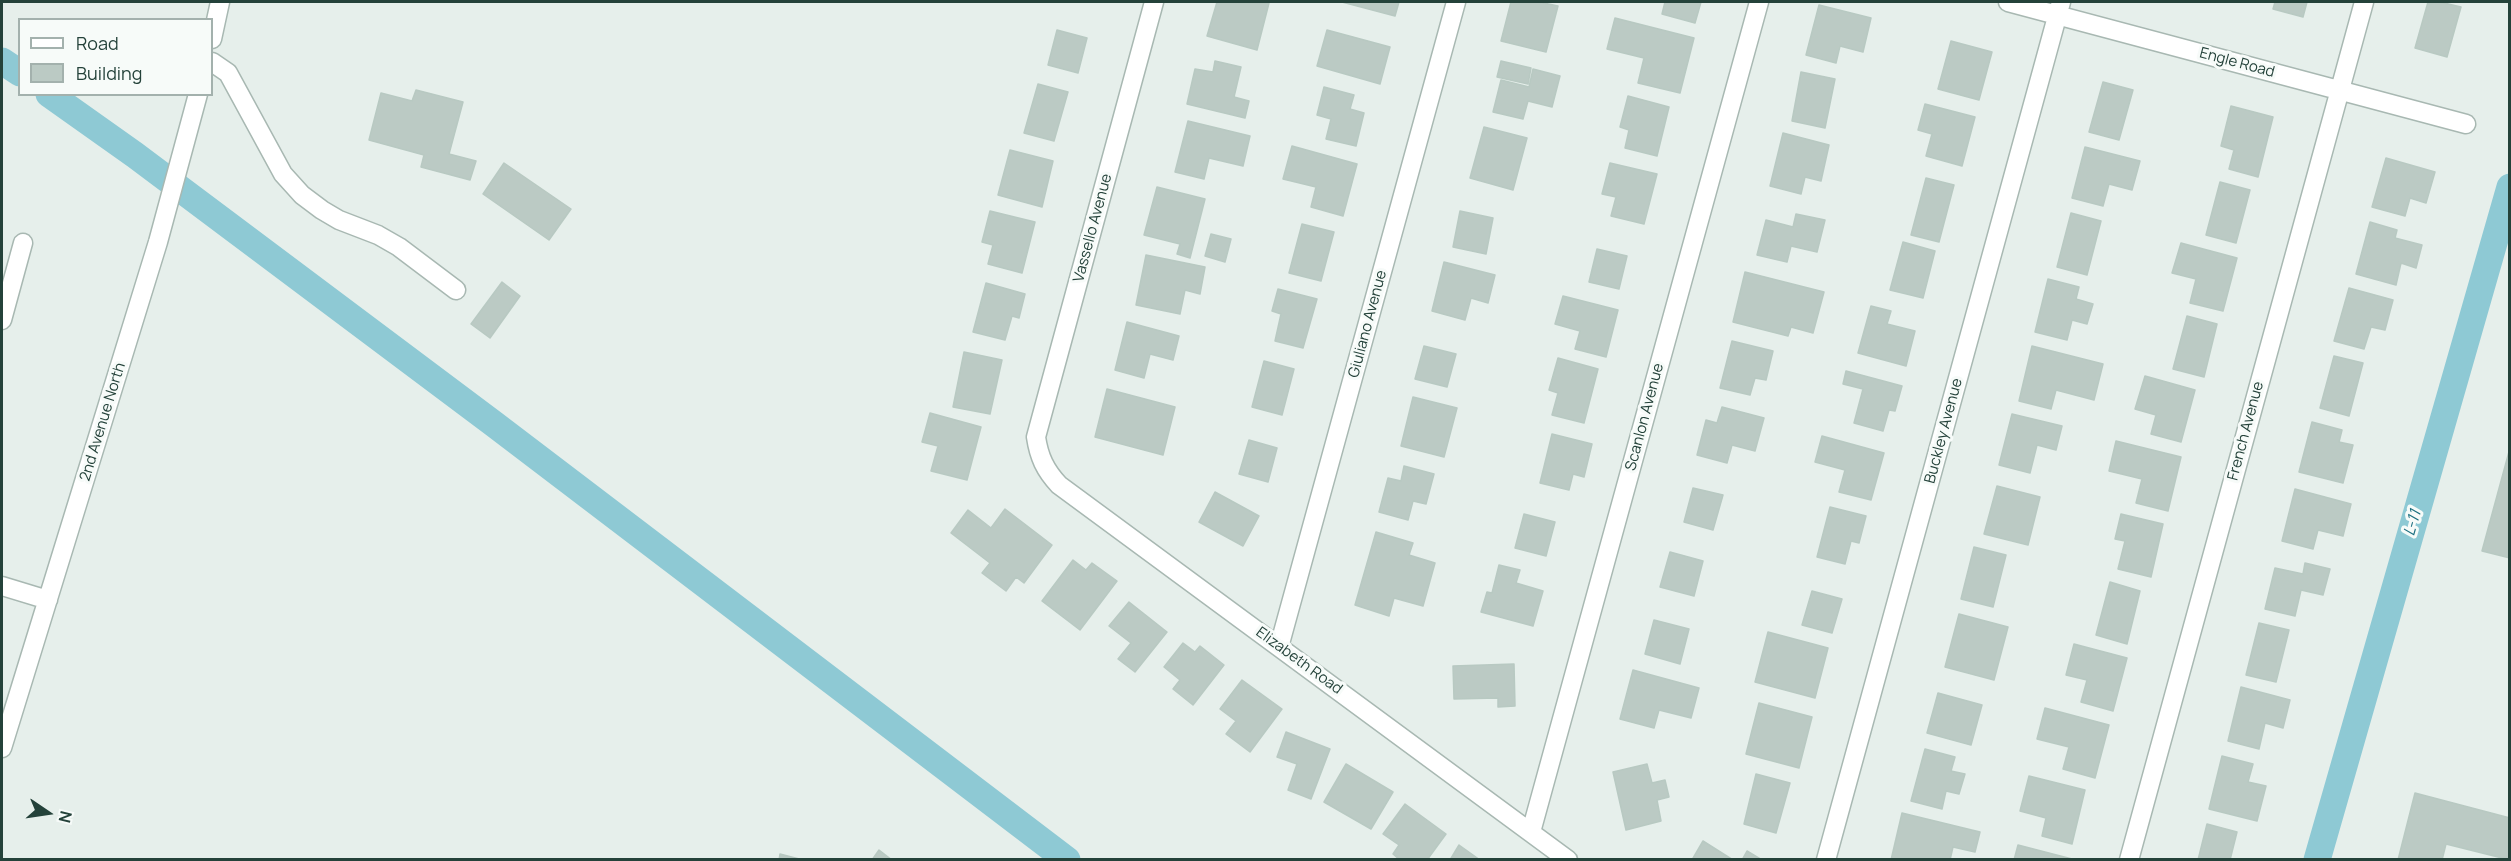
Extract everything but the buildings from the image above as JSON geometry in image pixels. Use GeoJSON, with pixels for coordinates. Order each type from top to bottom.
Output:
{"type":"FeatureCollection","features":[{"type":"Feature","properties":{"kind":"street"},"geometry":{"type":"LineString","coordinates":[[213,34],[220,2]]}},
{"type":"Feature","properties":{"kind":"street","name":"Vassello Avenue"},"geometry":{"type":"LineString","coordinates":[[1039,455],[1036,437],[1154,2]]}},
{"type":"Feature","properties":{"kind":"street","name":"Giuliano Avenue"},"geometry":{"type":"LineString","coordinates":[[1279,647],[1456,2]]}},
{"type":"Feature","properties":{"kind":"street","name":"Scanlon Avenue"},"geometry":{"type":"LineString","coordinates":[[1531,832],[1759,2]]}},
{"type":"Feature","properties":{"kind":"street","name":"Engle Road"},"geometry":{"type":"LineString","coordinates":[[2008,2],[2060,8],[2340,90],[2466,124]]}},
{"type":"Feature","properties":{"kind":"street","name":"French Avenue"},"geometry":{"type":"LineString","coordinates":[[2129,860],[2364,2]]}},
{"type":"Feature","properties":{"kind":"street","name":"Buckley Avenue"},"geometry":{"type":"LineString","coordinates":[[1826,860],[2060,8]]}},
{"type":"Feature","properties":{"kind":"street"},"geometry":{"type":"LineString","coordinates":[[213,63],[228,74],[283,174],[302,195],[331,215],[378,235],[399,247],[456,290]]}},
{"type":"Feature","properties":{"kind":"street","name":"2nd Avenue North"},"geometry":{"type":"LineString","coordinates":[[2,748],[158,242],[197,96]]}},
{"type":"Feature","properties":{"kind":"street"},"geometry":{"type":"LineString","coordinates":[[2,320],[23,243]]}},
{"type":"Feature","properties":{"kind":"street","name":"Elizabeth Road"},"geometry":{"type":"LineString","coordinates":[[1039,455],[1047,471],[1059,485],[1568,860]]}},
{"type":"Feature","properties":{"kind":"street"},"geometry":{"type":"LineString","coordinates":[[2,586],[48,600]]}},
{"type":"Feature","properties":{"kind":"waterway"},"geometry":{"type":"LineString","coordinates":[[2,61],[18,72]]}},
{"type":"Feature","properties":{"kind":"waterway"},"geometry":{"type":"LineString","coordinates":[[52,96],[135,155],[494,424],[1067,860]]}},
{"type":"Feature","properties":{"kind":"waterway","name":"L-11"},"geometry":{"type":"LineString","coordinates":[[2317,860],[2510,187]]}}]}
